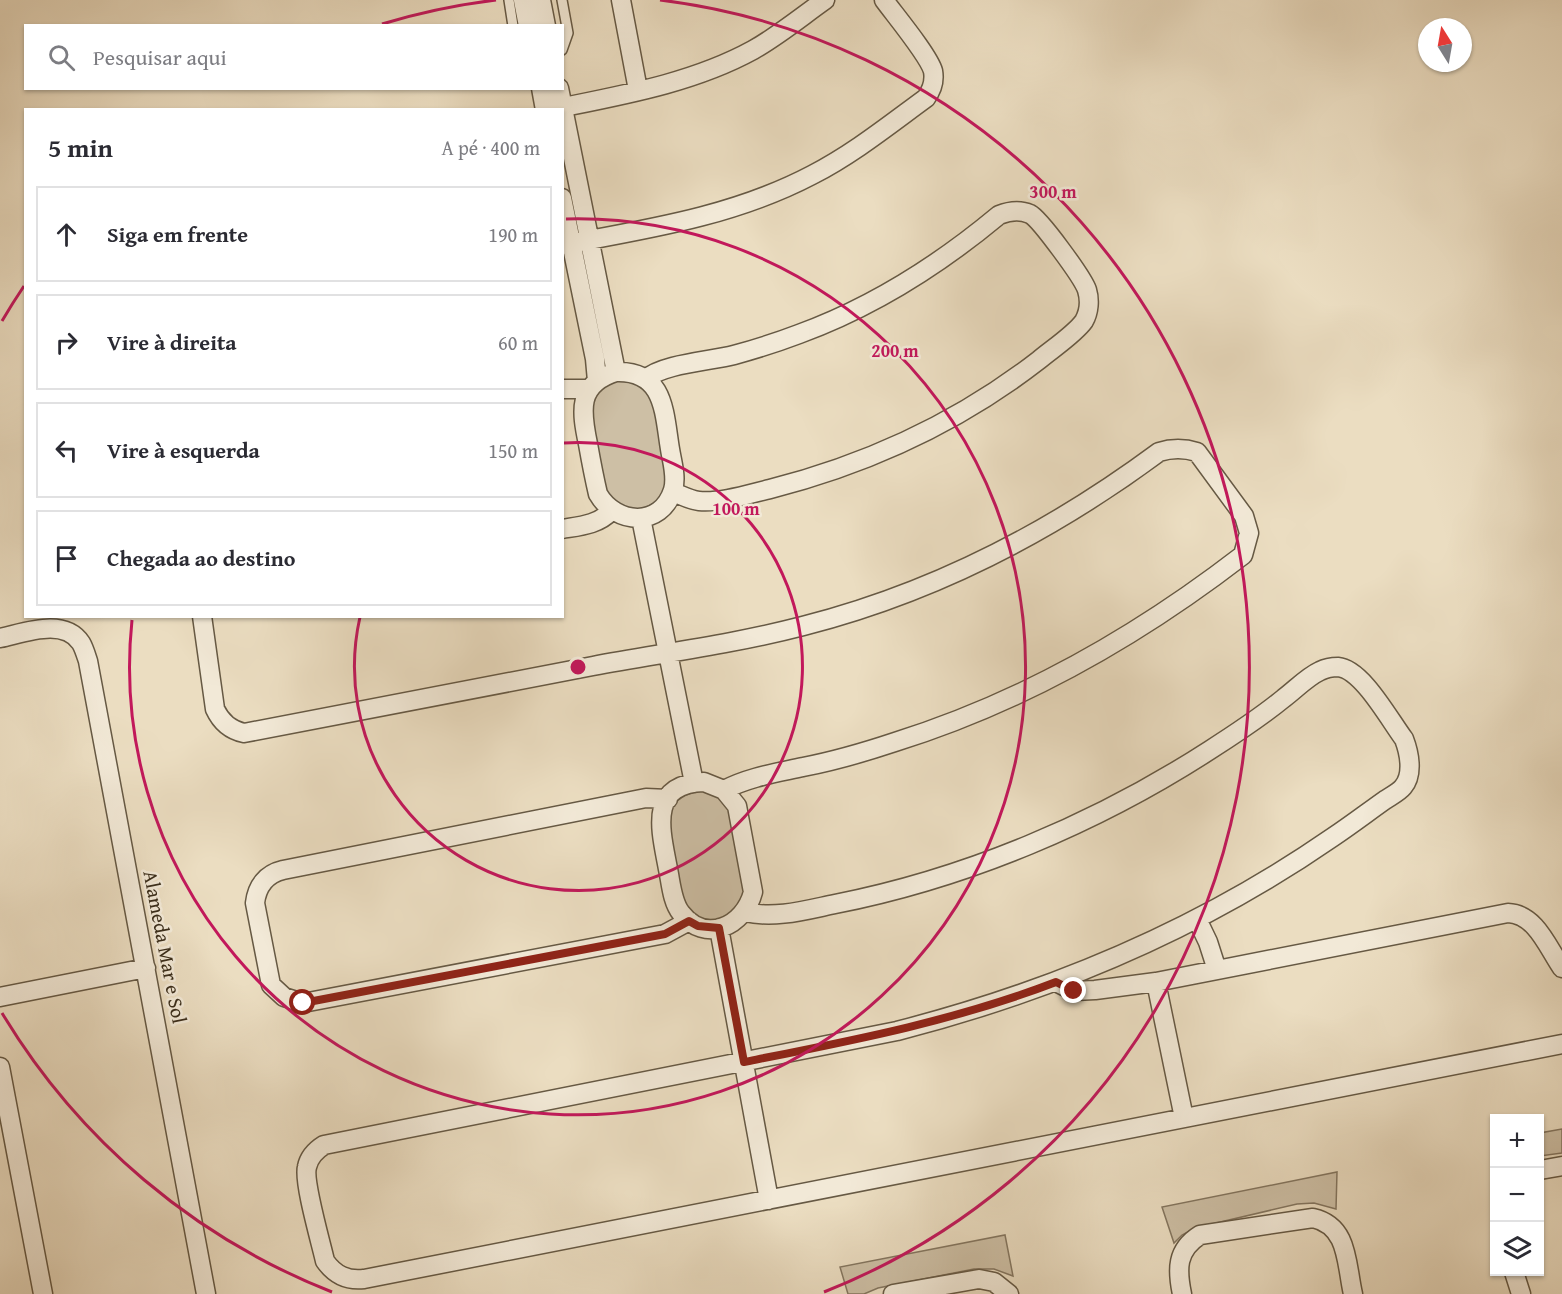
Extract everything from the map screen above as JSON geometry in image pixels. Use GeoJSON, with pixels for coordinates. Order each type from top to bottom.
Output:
{"type":"FeatureCollection","features":[{"type":"Feature","properties":{"kind":"street"},"geometry":{"type":"LineString","coordinates":[[523,0],[528,24]]}},
{"type":"Feature","properties":{"kind":"street"},"geometry":{"type":"LineString","coordinates":[[541,0],[546,24]]}},
{"type":"Feature","properties":{"kind":"street"},"geometry":{"type":"LineString","coordinates":[[621,0],[638,90]]}},
{"type":"Feature","properties":{"kind":"street"},"geometry":{"type":"LineString","coordinates":[[557,108],[689,77],[730,61],[773,37],[825,0]]}},
{"type":"Feature","properties":{"kind":"street"},"geometry":{"type":"LineString","coordinates":[[575,243],[692,220],[768,195],[805,179],[836,161],[926,98],[934,80],[931,67],[884,0]]}},
{"type":"Feature","properties":{"kind":"street"},"geometry":{"type":"LineString","coordinates":[[542,90],[551,108]]}},
{"type":"Feature","properties":{"kind":"street"},"geometry":{"type":"LineString","coordinates":[[552,108],[558,90]]}},
{"type":"Feature","properties":{"kind":"street"},"geometry":{"type":"LineString","coordinates":[[564,179],[595,359],[593,385],[585,398],[582,418],[597,494],[611,511],[631,518],[641,518],[660,509],[673,492],[675,482],[663,405],[654,387],[637,374],[616,372],[593,385],[564,389]]}},
{"type":"Feature","properties":{"kind":"street"},"geometry":{"type":"LineString","coordinates":[[564,205],[616,372]]}},
{"type":"Feature","properties":{"kind":"street"},"geometry":{"type":"LineString","coordinates":[[646,380],[661,370],[735,355],[789,338],[831,321],[919,274],[947,256],[999,215],[1013,211],[1026,213],[1037,219],[1084,284],[1089,298],[1088,312],[1082,324],[1046,354],[968,409],[906,442],[834,470],[723,499],[698,501],[673,492]]}},
{"type":"Feature","properties":{"kind":"street"},"geometry":{"type":"LineString","coordinates":[[202,618],[215,709],[222,722],[228,727],[244,733],[668,652],[748,639],[802,627],[855,611],[929,585],[970,567],[1048,526],[1105,491],[1159,452],[1168,449],[1188,449],[1197,452],[1244,516],[1249,533],[1244,555],[1138,630],[1064,672],[983,710],[939,727],[850,756],[742,781],[724,790]]}},
{"type":"Feature","properties":{"kind":"street"},"geometry":{"type":"LineString","coordinates":[[564,529],[600,521],[611,511]]}},
{"type":"Feature","properties":{"kind":"street"},"geometry":{"type":"LineString","coordinates":[[641,518],[694,783]]}},
{"type":"Feature","properties":{"kind":"street","name":"Alameda Mar e Sol"},"geometry":{"type":"LineString","coordinates":[[0,638],[51,628],[64,631],[80,642],[88,661],[206,1294]]}},
{"type":"Feature","properties":{"kind":"street"},"geometry":{"type":"LineString","coordinates":[[745,912],[768,915],[850,901],[939,877],[998,857],[1092,816],[1171,774],[1246,726],[1323,669],[1336,667],[1359,677],[1404,739],[1407,747],[1409,765],[1403,787],[1306,856],[1197,919],[1118,957],[1056,982],[987,1006],[908,1028],[330,1143],[314,1153],[306,1175],[325,1261],[333,1272],[356,1280],[1562,1044]]}},
{"type":"Feature","properties":{"kind":"street"},"geometry":{"type":"LineString","coordinates":[[705,782],[724,790],[738,806],[753,892],[745,912],[738,920],[719,928],[698,926],[689,921],[675,905],[660,829],[663,808],[675,791],[694,783],[705,782]]}},
{"type":"Feature","properties":{"kind":"street"},"geometry":{"type":"LineString","coordinates":[[668,799],[646,798],[283,870],[264,879],[256,895],[255,903],[271,985],[284,997],[303,1003],[665,934],[689,921]]}},
{"type":"Feature","properties":{"kind":"street"},"geometry":{"type":"LineString","coordinates":[[1056,982],[1074,991],[1156,982],[1508,913],[1521,915],[1532,923],[1562,968]]}},
{"type":"Feature","properties":{"kind":"street"},"geometry":{"type":"LineString","coordinates":[[1197,919],[1208,942],[1217,970]]}},
{"type":"Feature","properties":{"kind":"street"},"geometry":{"type":"LineString","coordinates":[[719,928],[770,1200]]}},
{"type":"Feature","properties":{"kind":"street"},"geometry":{"type":"LineString","coordinates":[[0,996],[146,968]]}},
{"type":"Feature","properties":{"kind":"street"},"geometry":{"type":"LineString","coordinates":[[1156,982],[1184,1118]]}},
{"type":"Feature","properties":{"kind":"street"},"geometry":{"type":"LineString","coordinates":[[0,1067],[43,1294]]}},
{"type":"Feature","properties":{"kind":"street"},"geometry":{"type":"LineString","coordinates":[[1544,1169],[1562,1166]]}},
{"type":"Feature","properties":{"kind":"street"},"geometry":{"type":"LineString","coordinates":[[1182,1294],[1178,1266],[1183,1251],[1193,1239],[1200,1235],[1305,1218],[1327,1223],[1339,1235],[1353,1294]]}},
{"type":"Feature","properties":{"kind":"street"},"geometry":{"type":"LineString","coordinates":[[1515,1276],[1521,1294]]}},
{"type":"Feature","properties":{"kind":"street"},"geometry":{"type":"LineString","coordinates":[[893,1294],[979,1279],[994,1282],[1010,1294]]}},
{"type":"Feature","properties":{"kind":"lane"},"geometry":{"type":"LineString","coordinates":[[509,0],[513,24]]}},
{"type":"Feature","properties":{"kind":"lane"},"geometry":{"type":"LineString","coordinates":[[562,0],[567,16],[568,33],[564,44]]}},
{"type":"Feature","properties":{"kind":"shaded area"},"geometry":{"type":"Polygon","coordinates":[[[617,380],[637,384],[647,391],[655,407],[660,433],[667,481],[665,490],[655,503],[640,510],[623,508],[605,492],[590,417],[592,401],[602,387],[617,380]]]}},
{"type":"Feature","properties":{"kind":"shaded area"},"geometry":{"type":"Polygon","coordinates":[[[704,790],[720,796],[730,809],[745,892],[741,902],[726,916],[707,920],[698,918],[690,912],[681,898],[669,828],[669,817],[678,800],[688,794],[704,790]]]}},
{"type":"Feature","properties":{"kind":"shaded area"},"geometry":{"type":"Polygon","coordinates":[[[1562,1129],[1562,1153],[1544,1155],[1544,1132],[1562,1129]]]}},
{"type":"Feature","properties":{"kind":"shaded area"},"geometry":{"type":"Polygon","coordinates":[[[1337,1172],[1336,1209],[1314,1203],[1297,1204],[1195,1228],[1182,1235],[1174,1243],[1162,1207],[1337,1172]]]}},
{"type":"Feature","properties":{"kind":"shaded area"},"geometry":{"type":"Polygon","coordinates":[[[1005,1235],[1013,1276],[994,1269],[974,1269],[878,1288],[864,1294],[848,1294],[840,1267],[1005,1235]]]}},
{"type":"Feature","properties":{"kind":"route"},"geometry":{"type":"LineString","coordinates":[[303,1003],[665,934],[689,921],[698,926],[719,928],[744,1062],[942,1020],[1056,982],[1074,991]]}}]}
